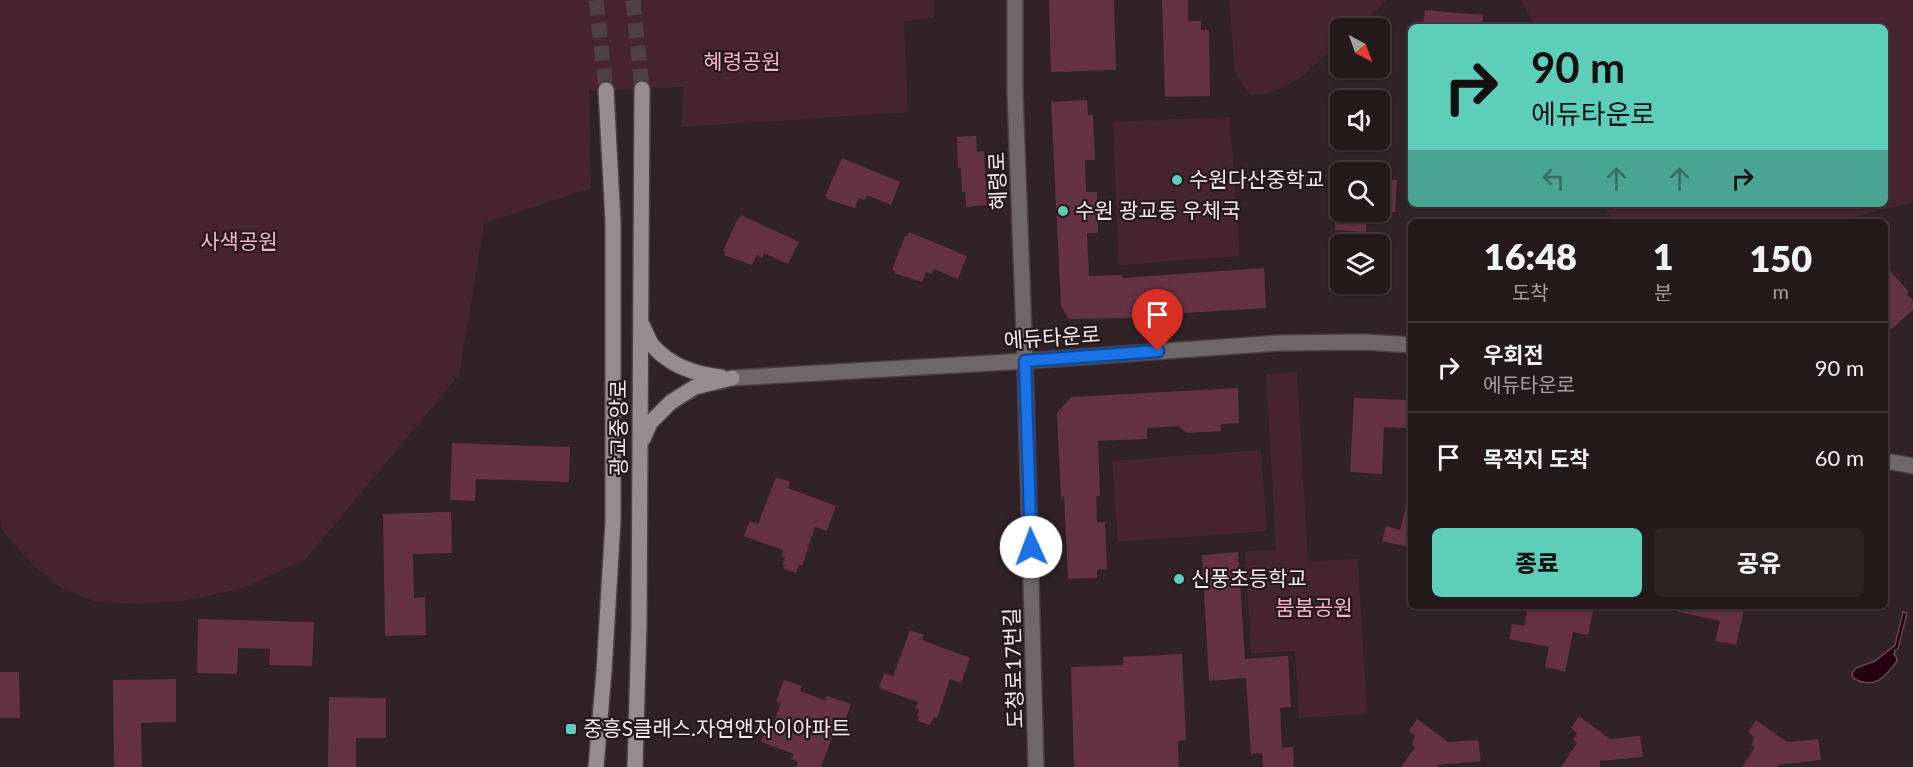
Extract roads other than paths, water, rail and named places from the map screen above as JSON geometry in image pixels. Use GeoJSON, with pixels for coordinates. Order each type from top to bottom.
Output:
{"type":"FeatureCollection","features":[{"type":"Feature","properties":{"kind":"main road","name":"광교중앙로"},"geometry":{"type":"LineString","coordinates":[[635,767],[639,625],[642,89]]}},
{"type":"Feature","properties":{"kind":"main road","name":"광교중앙로"},"geometry":{"type":"LineString","coordinates":[[596,767],[613,521],[613,222],[606,90]]}},
{"type":"Feature","properties":{"kind":"main road"},"geometry":{"type":"LineString","coordinates":[[640,320],[652,345],[675,364],[697,374],[732,378]]}},
{"type":"Feature","properties":{"kind":"main road"},"geometry":{"type":"LineString","coordinates":[[640,448],[650,423],[672,402],[695,387],[732,378]]}},
{"type":"Feature","properties":{"kind":"street","name":"혜령로"},"geometry":{"type":"LineString","coordinates":[[1016,0],[1015,93],[1025,361]]}},
{"type":"Feature","properties":{"kind":"street","name":"에듀타운로"},"geometry":{"type":"LineString","coordinates":[[732,378],[1279,343],[1365,342],[1408,345]]}},
{"type":"Feature","properties":{"kind":"street","name":"도청로17번길"},"geometry":{"type":"LineString","coordinates":[[1025,361],[1038,764]]}},
{"type":"Feature","properties":{"kind":"street"},"geometry":{"type":"LineString","coordinates":[[1888,461],[1913,466]]}},
{"type":"Feature","properties":{"kind":"tunnel"},"geometry":{"type":"LineString","coordinates":[[596,0],[606,90]]}},
{"type":"Feature","properties":{"kind":"tunnel"},"geometry":{"type":"LineString","coordinates":[[633,0],[642,89]]}},
{"type":"Feature","properties":{"kind":"place","name":"수원다산중학교"},"geometry":{"type":"Point","coordinates":[1177,180]}},
{"type":"Feature","properties":{"kind":"place","name":"수원 광교동 우체국"},"geometry":{"type":"Point","coordinates":[1063,211]}},
{"type":"Feature","properties":{"kind":"place","name":"신풍초등학교"},"geometry":{"type":"Point","coordinates":[1179,579]}},
{"type":"Feature","properties":{"kind":"place","name":"중흥S클래스.자연앤자이아파트"},"geometry":{"type":"Point","coordinates":[571,729]}},
{"type":"Feature","properties":{"kind":"park label","name":"혜령공원"},"geometry":{"type":"Point","coordinates":[742,62]}},
{"type":"Feature","properties":{"kind":"park label","name":"사색공원"},"geometry":{"type":"Point","coordinates":[239,242]}},
{"type":"Feature","properties":{"kind":"park label","name":"붐붐공원"},"geometry":{"type":"Point","coordinates":[1314,608]}}]}
